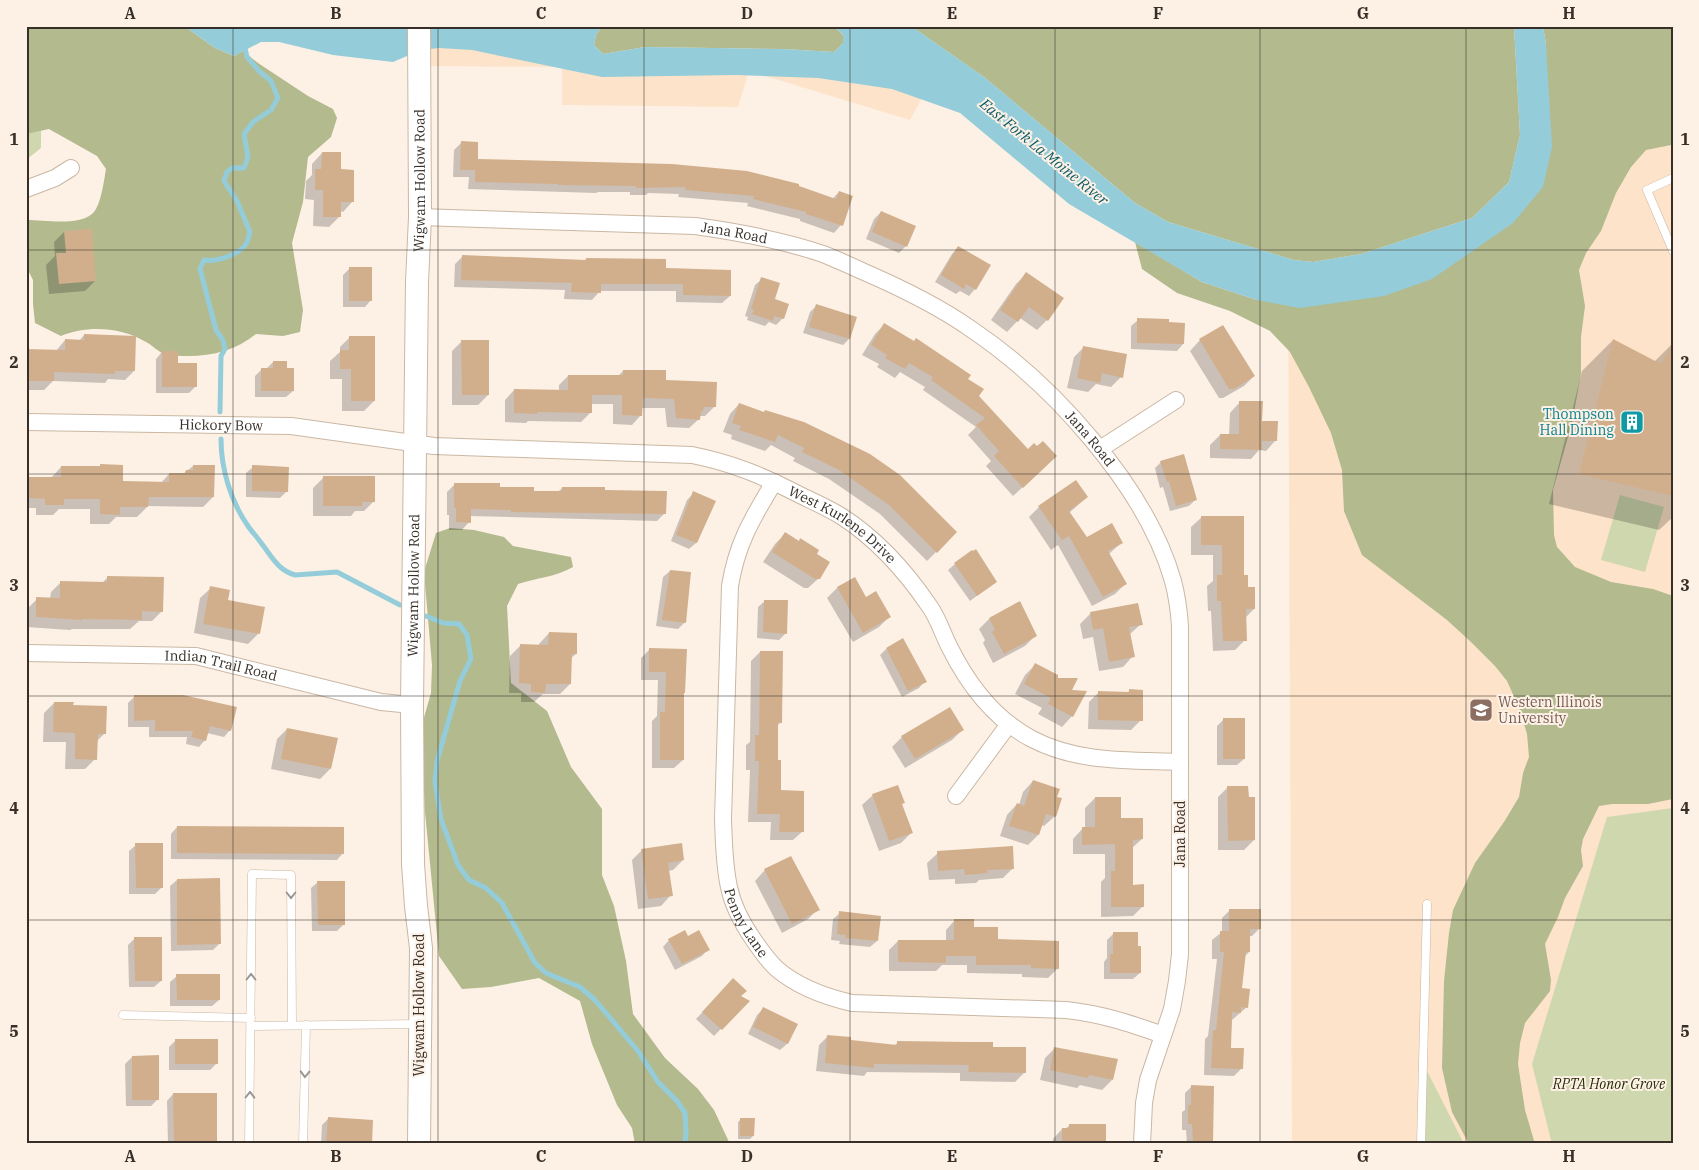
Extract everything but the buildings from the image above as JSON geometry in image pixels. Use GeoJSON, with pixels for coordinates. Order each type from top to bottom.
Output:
{"type":"FeatureCollection","features":[{"type":"Feature","properties":{"kind":"street","name":"Wigwam Hollow Road"},"geometry":{"type":"LineString","coordinates":[[419,26],[420,217],[412,705],[413,864],[421,948],[419,1144]]}},
{"type":"Feature","properties":{"kind":"street"},"geometry":{"type":"LineString","coordinates":[[26,189],[55,178],[71,168]]}},
{"type":"Feature","properties":{"kind":"street","name":"Jana Road"},"geometry":{"type":"LineString","coordinates":[[420,217],[695,226],[736,232],[802,247],[826,255],[891,283],[932,304],[971,328],[1006,354],[1039,383],[1100,449],[1146,518],[1173,580],[1180,626],[1180,954],[1174,1000],[1148,1080],[1144,1103],[1142,1144]]}},
{"type":"Feature","properties":{"kind":"street"},"geometry":{"type":"LineString","coordinates":[[1100,449],[1176,400]]}},
{"type":"Feature","properties":{"kind":"street","name":"Hickory Bow"},"geometry":{"type":"LineString","coordinates":[[26,422],[291,426],[415,443]]}},
{"type":"Feature","properties":{"kind":"street","name":"West Kurlene Drive"},"geometry":{"type":"LineString","coordinates":[[415,443],[434,446],[692,455],[748,470],[841,516],[886,552],[931,608],[966,677],[984,702],[1009,724],[1032,739],[1055,749],[1080,756],[1180,762]]}},
{"type":"Feature","properties":{"kind":"street","name":"Penny Lane"},"geometry":{"type":"LineString","coordinates":[[774,482],[740,544],[730,586],[723,819],[724,853],[734,906],[743,925],[764,955],[776,968],[790,978],[826,996],[852,1003],[1082,1012],[1113,1018],[1163,1035]]}},
{"type":"Feature","properties":{"kind":"street","name":"Indian Trail Road"},"geometry":{"type":"LineString","coordinates":[[26,653],[196,656],[381,702],[412,705]]}},
{"type":"Feature","properties":{"kind":"street"},"geometry":{"type":"LineString","coordinates":[[956,796],[1009,724]]}},
{"type":"Feature","properties":{"kind":"lane"},"geometry":{"type":"LineString","coordinates":[[1673,178],[1646,190],[1673,250]]}},
{"type":"Feature","properties":{"kind":"lane"},"geometry":{"type":"LineString","coordinates":[[249,1144],[252,874],[291,875],[292,1025]]}},
{"type":"Feature","properties":{"kind":"lane"},"geometry":{"type":"LineString","coordinates":[[1421,1144],[1427,904]]}},
{"type":"Feature","properties":{"kind":"lane"},"geometry":{"type":"LineString","coordinates":[[124,1015],[292,1025],[420,1024]]}},
{"type":"Feature","properties":{"kind":"lane"},"geometry":{"type":"LineString","coordinates":[[303,1144],[306,1025]]}},
{"type":"Feature","properties":{"kind":"shaded area","name":"Western Illinois University"},"geometry":{"type":"Polygon","coordinates":[[[420,26],[1673,26],[1673,1144],[1292,1144],[1288,276],[938,68],[910,120],[749,71],[738,107],[562,105],[562,67],[420,66],[420,26]]]}},
{"type":"Feature","properties":{"kind":"green space"},"geometry":{"type":"Polygon","coordinates":[[[26,26],[41,26],[41,148],[26,160],[26,26]]]}},
{"type":"Feature","properties":{"kind":"green space"},"geometry":{"type":"Polygon","coordinates":[[[602,26],[834,26],[843,35],[843,43],[834,52],[784,49],[645,47],[603,54],[594,45],[596,35],[602,26]]]}},
{"type":"Feature","properties":{"kind":"green space"},"geometry":{"type":"Polygon","coordinates":[[[911,26],[1514,26],[1520,135],[1509,182],[1472,218],[1361,254],[1313,262],[1294,260],[1168,222],[1135,203],[984,77],[911,26]]]}},
{"type":"Feature","properties":{"kind":"green space"},"geometry":{"type":"Polygon","coordinates":[[[1543,26],[1673,26],[1673,143],[1646,150],[1631,167],[1616,193],[1601,231],[1586,253],[1579,270],[1585,306],[1581,337],[1581,374],[1572,423],[1553,490],[1554,535],[1557,547],[1575,567],[1611,582],[1653,589],[1673,596],[1673,799],[1648,804],[1599,806],[1583,839],[1581,850],[1583,866],[1565,898],[1545,944],[1551,980],[1550,991],[1525,1023],[1520,1043],[1518,1064],[1525,1110],[1535,1144],[1469,1144],[1452,1112],[1442,1068],[1444,981],[1449,933],[1453,910],[1475,863],[1519,797],[1523,773],[1529,757],[1527,734],[1520,710],[1507,681],[1471,642],[1447,620],[1362,555],[1344,511],[1342,470],[1331,433],[1290,352],[1270,331],[1230,311],[1177,293],[1142,269],[1135,242],[1202,282],[1257,300],[1513,223],[1546,44],[1543,26]]]}},
{"type":"Feature","properties":{"kind":"green space"},"geometry":{"type":"Polygon","coordinates":[[[26,28],[187,28],[215,48],[234,56],[243,51],[308,96],[333,109],[337,118],[331,137],[308,157],[303,202],[292,243],[303,310],[300,332],[283,336],[256,334],[241,344],[224,351],[198,356],[179,356],[162,353],[148,343],[126,333],[93,329],[71,332],[61,336],[35,323],[33,280],[26,266],[26,220],[70,221],[86,218],[98,206],[106,169],[97,156],[49,129],[26,134],[26,28]]]}},
{"type":"Feature","properties":{"kind":"green space"},"geometry":{"type":"Polygon","coordinates":[[[1620,495],[1664,507],[1645,572],[1601,560],[1620,495]]]}},
{"type":"Feature","properties":{"kind":"green space"},"geometry":{"type":"Polygon","coordinates":[[[450,528],[474,530],[504,537],[513,546],[571,557],[573,567],[553,575],[518,584],[507,606],[511,683],[547,711],[571,767],[602,809],[602,875],[614,906],[626,961],[633,1014],[665,1058],[698,1089],[714,1110],[730,1144],[635,1144],[632,1128],[617,1105],[592,1044],[580,1001],[539,978],[491,987],[462,989],[439,956],[425,812],[421,728],[431,693],[432,665],[424,572],[436,533],[450,528]]]}},
{"type":"Feature","properties":{"kind":"green space","name":"RPTA Honor Grove"},"geometry":{"type":"Polygon","coordinates":[[[1673,808],[1673,1144],[1552,1144],[1532,1064],[1607,817],[1673,808]]]}},
{"type":"Feature","properties":{"kind":"green space"},"geometry":{"type":"Polygon","coordinates":[[[1423,1063],[1464,1144],[1425,1144],[1423,1063]]]}},
{"type":"Feature","properties":{"kind":"water","name":"East Fork La Moine River"},"geometry":{"type":"Polygon","coordinates":[[[26,26],[602,26],[596,35],[594,45],[603,54],[645,47],[784,49],[834,52],[843,43],[843,35],[834,26],[911,26],[984,77],[1135,203],[1168,222],[1294,260],[1313,262],[1361,254],[1472,218],[1509,182],[1520,135],[1514,26],[1543,26],[1546,44],[1552,147],[1543,187],[1513,223],[1432,279],[1384,296],[1300,308],[1257,300],[1202,282],[1069,204],[960,113],[892,89],[818,78],[736,75],[602,77],[472,50],[439,48],[421,50],[393,62],[333,55],[279,42],[261,42],[234,56],[215,48],[187,28],[26,28],[26,26]]]}},
{"type":"Feature","properties":{"kind":"waterway"},"geometry":{"type":"LineString","coordinates":[[220,412],[221,356],[225,349],[223,340],[216,330],[200,269],[204,260],[221,259],[233,254],[246,244],[250,232],[237,201],[224,181],[227,172],[232,168],[244,168],[248,157],[244,134],[253,122],[271,110],[278,98],[271,81],[247,57],[244,44]]}},
{"type":"Feature","properties":{"kind":"waterway"},"geometry":{"type":"LineString","coordinates":[[221,439],[225,473],[237,507],[260,542],[284,570],[295,575],[337,572],[400,605]]}},
{"type":"Feature","properties":{"kind":"waterway"},"geometry":{"type":"LineString","coordinates":[[426,616],[443,623],[459,624],[467,635],[471,659],[460,681],[437,761],[435,782],[441,819],[458,865],[469,880],[486,888],[502,903],[535,963],[546,973],[580,987],[595,1000],[638,1051],[658,1082],[677,1101],[685,1113],[685,1144]]}},
{"type":"Feature","properties":{"kind":"place","name":"Thompson Hall Dining"},"geometry":{"type":"Point","coordinates":[1632,422]}},
{"type":"Feature","properties":{"kind":"place","name":"Western Illinois University"},"geometry":{"type":"Point","coordinates":[1481,710]}}]}
